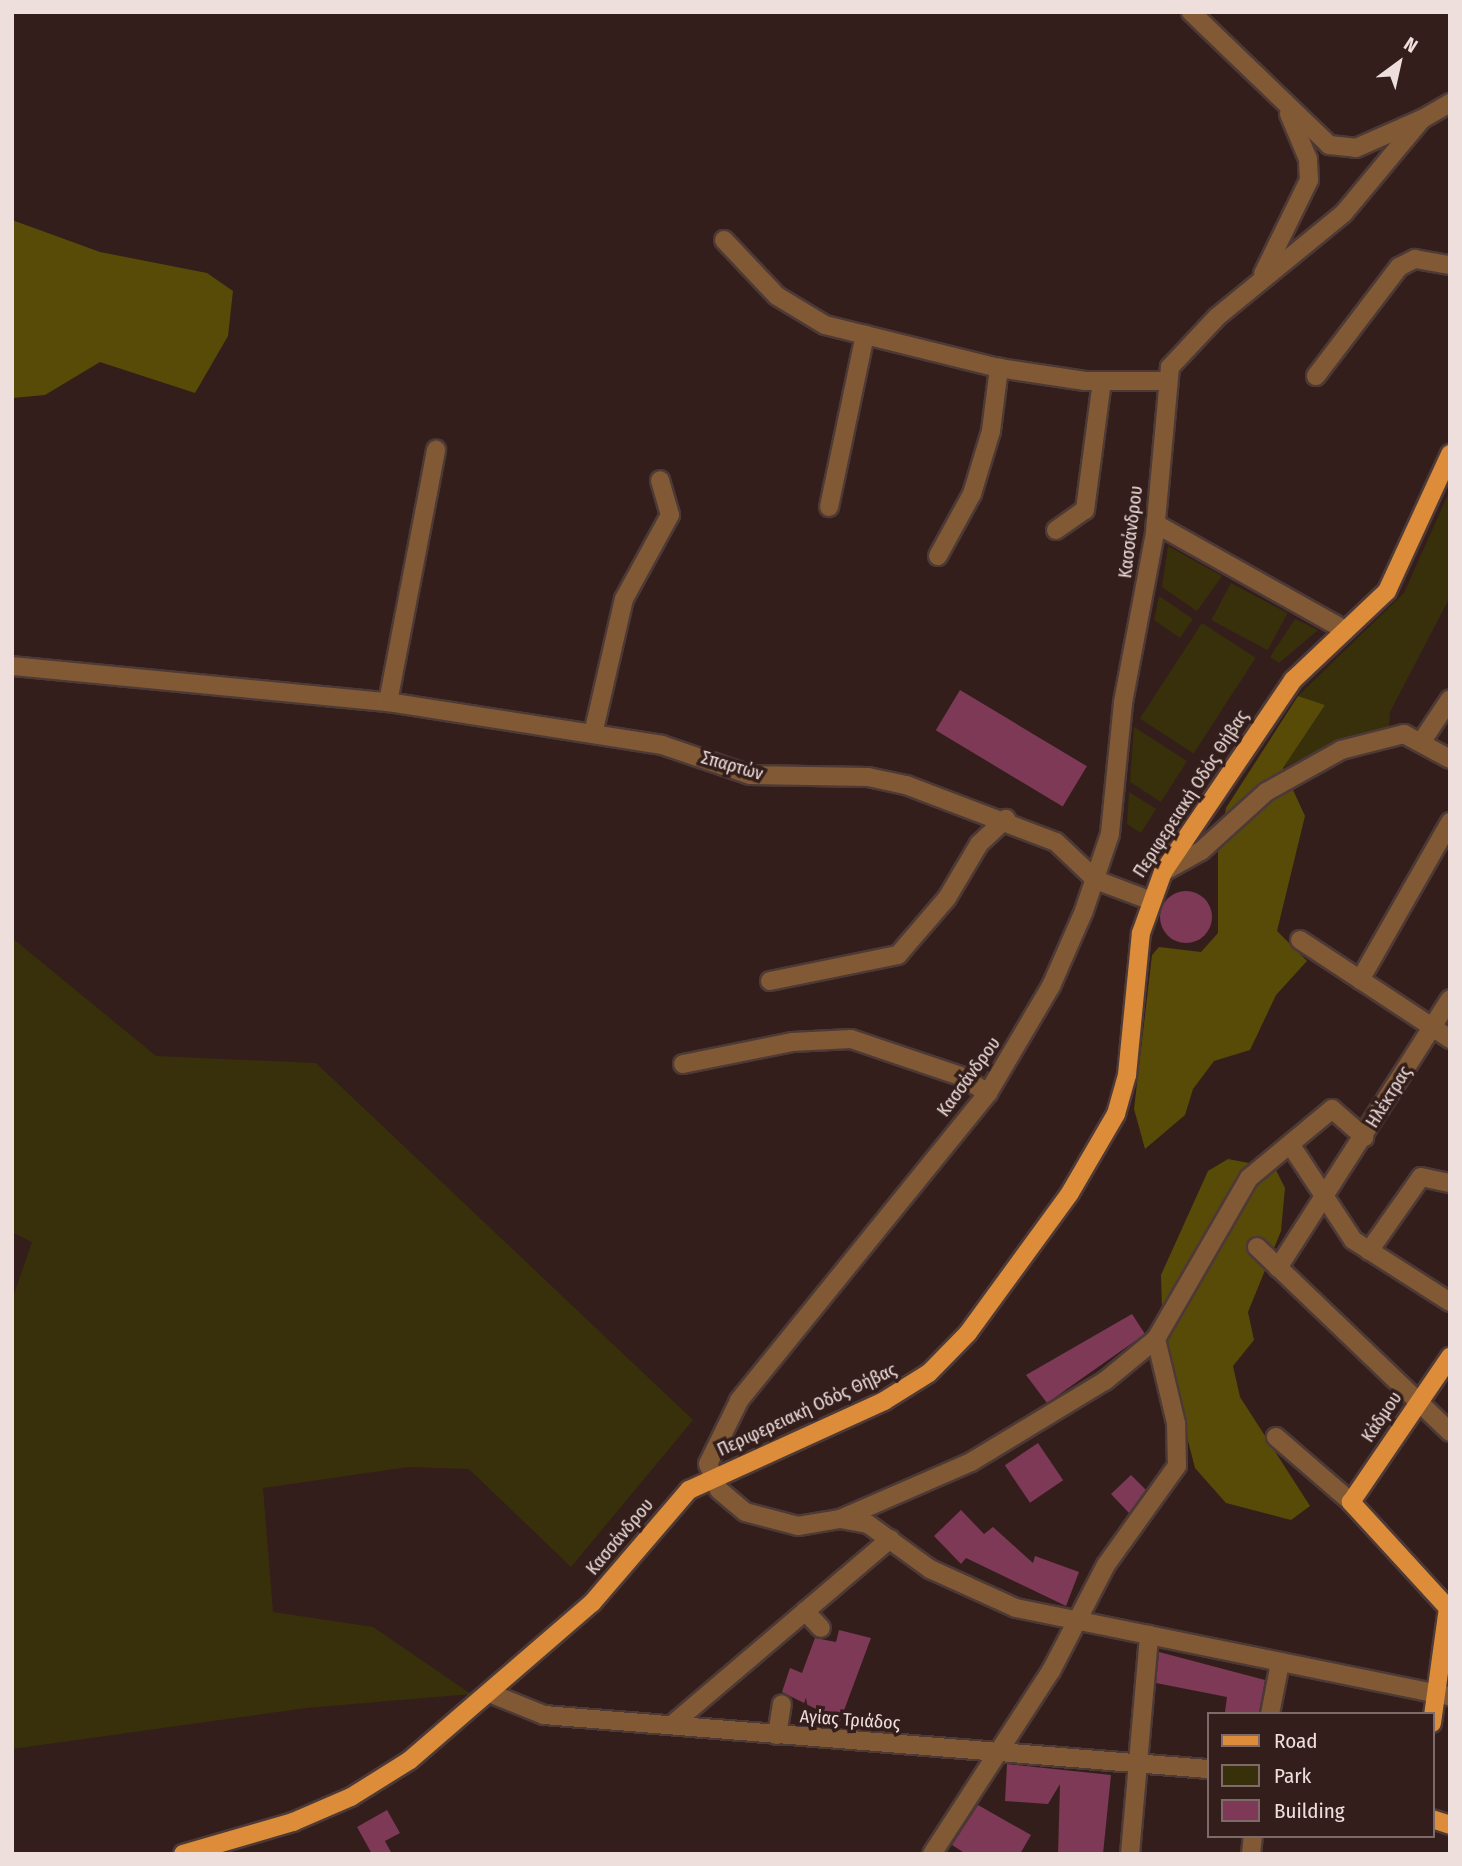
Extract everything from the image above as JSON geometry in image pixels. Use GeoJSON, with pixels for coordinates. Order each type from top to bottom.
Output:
{"type":"FeatureCollection","features":[{"type":"Feature","properties":{"kind":"main road","name":"Περιφερειακή Οδός Θήβας"},"geometry":{"type":"LineString","coordinates":[[710,1478],[884,1401],[929,1373],[968,1333],[1070,1193],[1116,1114],[1149,900],[1163,872],[1265,717],[1345,630],[1387,591],[1450,454]]}},
{"type":"Feature","properties":{"kind":"main road","name":"Κάδμου"},"geometry":{"type":"LineString","coordinates":[[1351,1502],[1450,1357]]}},
{"type":"Feature","properties":{"kind":"main road","name":"Κασσάνδρου"},"geometry":{"type":"LineString","coordinates":[[183,1854],[293,1822],[351,1797],[492,1695],[592,1603],[689,1490],[710,1478]]}},
{"type":"Feature","properties":{"kind":"main road"},"geometry":{"type":"LineString","coordinates":[[1351,1502],[1449,1606],[1444,1695],[1434,1718]]}},
{"type":"Feature","properties":{"kind":"street"},"geometry":{"type":"LineString","coordinates":[[1191,12],[1288,111],[1344,151],[1422,119]]}},
{"type":"Feature","properties":{"kind":"street","name":"Κασσάνδρου"},"geometry":{"type":"LineString","coordinates":[[710,1478],[710,1448],[739,1401],[988,1093],[1051,986],[1096,880],[1110,834],[1123,703],[1156,524],[1165,381],[1184,347],[1344,213],[1422,119],[1450,103]]}},
{"type":"Feature","properties":{"kind":"street"},"geometry":{"type":"LineString","coordinates":[[1256,286],[1309,180],[1308,159],[1288,111]]}},
{"type":"Feature","properties":{"kind":"street"},"geometry":{"type":"LineString","coordinates":[[724,240],[806,317],[999,369],[1102,381],[1165,381]]}},
{"type":"Feature","properties":{"kind":"street"},"geometry":{"type":"LineString","coordinates":[[1316,376],[1399,267],[1415,259],[1450,265]]}},
{"type":"Feature","properties":{"kind":"street"},"geometry":{"type":"LineString","coordinates":[[829,507],[865,335]]}},
{"type":"Feature","properties":{"kind":"street"},"geometry":{"type":"LineString","coordinates":[[938,556],[979,473],[999,369]]}},
{"type":"Feature","properties":{"kind":"street"},"geometry":{"type":"LineString","coordinates":[[1056,530],[1085,510],[1102,381]]}},
{"type":"Feature","properties":{"kind":"street"},"geometry":{"type":"LineString","coordinates":[[388,702],[436,450]]}},
{"type":"Feature","properties":{"kind":"street"},"geometry":{"type":"LineString","coordinates":[[593,734],[624,599],[670,515],[660,480]]}},
{"type":"Feature","properties":{"kind":"street"},"geometry":{"type":"LineString","coordinates":[[1156,524],[1345,630]]}},
{"type":"Feature","properties":{"kind":"street","name":"Σπαρτών"},"geometry":{"type":"LineString","coordinates":[[12,666],[388,702],[662,746],[750,775],[868,777],[906,785],[1006,819],[1056,842],[1096,880]]}},
{"type":"Feature","properties":{"kind":"street"},"geometry":{"type":"LineString","coordinates":[[1422,741],[1450,699]]}},
{"type":"Feature","properties":{"kind":"street"},"geometry":{"type":"LineString","coordinates":[[1163,872],[1201,851],[1266,792],[1341,750],[1384,735],[1422,741],[1450,759]]}},
{"type":"Feature","properties":{"kind":"street"},"geometry":{"type":"LineString","coordinates":[[770,981],[898,955],[947,898],[979,844],[1006,819]]}},
{"type":"Feature","properties":{"kind":"street"},"geometry":{"type":"LineString","coordinates":[[1360,979],[1450,821]]}},
{"type":"Feature","properties":{"kind":"street"},"geometry":{"type":"LineString","coordinates":[[1096,880],[1149,900]]}},
{"type":"Feature","properties":{"kind":"street"},"geometry":{"type":"LineString","coordinates":[[1300,940],[1450,1039]]}},
{"type":"Feature","properties":{"kind":"street","name":"Ηλέκτρας"},"geometry":{"type":"LineString","coordinates":[[1278,1268],[1450,999]]}},
{"type":"Feature","properties":{"kind":"street"},"geometry":{"type":"LineString","coordinates":[[683,1064],[792,1042],[851,1039],[960,1076],[988,1093]]}},
{"type":"Feature","properties":{"kind":"street"},"geometry":{"type":"LineString","coordinates":[[710,1478],[730,1503],[760,1517],[798,1526],[840,1519],[1019,1437],[1105,1381],[1156,1339],[1235,1194],[1336,1108],[1364,1137]]}},
{"type":"Feature","properties":{"kind":"street"},"geometry":{"type":"LineString","coordinates":[[1292,1147],[1327,1193],[1342,1228],[1369,1251],[1450,1302]]}},
{"type":"Feature","properties":{"kind":"street"},"geometry":{"type":"LineString","coordinates":[[1369,1251],[1420,1177],[1450,1183]]}},
{"type":"Feature","properties":{"kind":"street"},"geometry":{"type":"LineString","coordinates":[[1257,1247],[1450,1432]]}},
{"type":"Feature","properties":{"kind":"street"},"geometry":{"type":"LineString","coordinates":[[932,1854],[1051,1671],[1071,1622],[1177,1466],[1176,1423],[1156,1339]]}},
{"type":"Feature","properties":{"kind":"street"},"geometry":{"type":"LineString","coordinates":[[1276,1437],[1351,1502]]}},
{"type":"Feature","properties":{"kind":"street"},"geometry":{"type":"LineString","coordinates":[[840,1519],[868,1524],[976,1592],[1071,1622],[1149,1635],[1444,1695]]}},
{"type":"Feature","properties":{"kind":"street"},"geometry":{"type":"LineString","coordinates":[[674,1723],[890,1539]]}},
{"type":"Feature","properties":{"kind":"street"},"geometry":{"type":"LineString","coordinates":[[805,1611],[821,1628]]}},
{"type":"Feature","properties":{"kind":"street"},"geometry":{"type":"LineString","coordinates":[[1130,1854],[1133,1763],[1149,1635]]}},
{"type":"Feature","properties":{"kind":"street"},"geometry":{"type":"LineString","coordinates":[[1270,1712],[1280,1663]]}},
{"type":"Feature","properties":{"kind":"street","name":"Αγίας Τριάδος"},"geometry":{"type":"LineString","coordinates":[[492,1695],[544,1715],[674,1723],[998,1755],[1206,1769]]}},
{"type":"Feature","properties":{"kind":"street"},"geometry":{"type":"LineString","coordinates":[[778,1735],[782,1704]]}},
{"type":"Feature","properties":{"kind":"green space"},"geometry":{"type":"Polygon","coordinates":[[[1450,490],[1450,597],[1390,712],[1389,728],[1335,742],[1283,768],[1325,705],[1298,696],[1404,593],[1450,490]]]}},
{"type":"Feature","properties":{"kind":"green space"},"geometry":{"type":"Polygon","coordinates":[[[1168,546],[1222,576],[1197,611],[1162,587],[1168,546]]]}},
{"type":"Feature","properties":{"kind":"green space"},"geometry":{"type":"Polygon","coordinates":[[[1231,583],[1288,613],[1268,650],[1211,620],[1231,583]]]}},
{"type":"Feature","properties":{"kind":"green space"},"geometry":{"type":"Polygon","coordinates":[[[1159,596],[1193,619],[1180,638],[1154,620],[1159,596]]]}},
{"type":"Feature","properties":{"kind":"green space"},"geometry":{"type":"Polygon","coordinates":[[[1295,619],[1318,630],[1279,663],[1270,657],[1295,619]]]}},
{"type":"Feature","properties":{"kind":"green space"},"geometry":{"type":"Polygon","coordinates":[[[1202,623],[1256,658],[1194,753],[1140,719],[1202,623]]]}},
{"type":"Feature","properties":{"kind":"green space"},"geometry":{"type":"Polygon","coordinates":[[[1134,727],[1187,761],[1161,802],[1130,782],[1134,727]]]}},
{"type":"Feature","properties":{"kind":"green space"},"geometry":{"type":"Polygon","coordinates":[[[1129,792],[1156,809],[1141,833],[1127,824],[1129,792]]]}},
{"type":"Feature","properties":{"kind":"green space"},"geometry":{"type":"Polygon","coordinates":[[[12,938],[156,1056],[316,1063],[693,1420],[571,1567],[469,1469],[408,1467],[263,1488],[273,1612],[373,1627],[471,1694],[306,1708],[12,1749],[12,1300],[32,1242],[12,1232],[12,938]]]}},
{"type":"Feature","properties":{"kind":"shaded area"},"geometry":{"type":"Polygon","coordinates":[[[12,220],[100,252],[207,273],[233,291],[228,336],[195,393],[100,362],[45,395],[12,398],[12,220]]]}},
{"type":"Feature","properties":{"kind":"shaded area"},"geometry":{"type":"Polygon","coordinates":[[[1298,696],[1325,705],[1283,768],[1305,816],[1277,931],[1307,961],[1276,995],[1250,1050],[1214,1061],[1193,1089],[1185,1115],[1145,1149],[1134,1109],[1152,955],[1159,947],[1201,952],[1218,933],[1218,850],[1226,808],[1298,696]]]}},
{"type":"Feature","properties":{"kind":"shaded area"},"geometry":{"type":"Polygon","coordinates":[[[1228,1159],[1275,1168],[1285,1188],[1281,1231],[1248,1312],[1254,1340],[1233,1366],[1240,1397],[1310,1506],[1291,1520],[1226,1503],[1195,1468],[1163,1343],[1161,1275],[1208,1171],[1228,1159]]]}},
{"type":"Feature","properties":{"kind":"building"},"geometry":{"type":"Polygon","coordinates":[[[960,690],[1087,766],[1063,807],[936,730],[960,690]]]}},
{"type":"Feature","properties":{"kind":"building"},"geometry":{"type":"Polygon","coordinates":[[[1186,891],[1205,898],[1212,917],[1205,936],[1186,943],[1167,936],[1160,917],[1167,898],[1186,891]]]}},
{"type":"Feature","properties":{"kind":"building"},"geometry":{"type":"Polygon","coordinates":[[[1132,1314],[1145,1334],[1047,1403],[1026,1375],[1132,1314]]]}},
{"type":"Feature","properties":{"kind":"building"},"geometry":{"type":"Polygon","coordinates":[[[1038,1443],[1063,1480],[1030,1503],[1005,1465],[1038,1443]]]}},
{"type":"Feature","properties":{"kind":"building"},"geometry":{"type":"Polygon","coordinates":[[[1131,1475],[1146,1490],[1129,1513],[1111,1494],[1131,1475]]]}},
{"type":"Feature","properties":{"kind":"building"},"geometry":{"type":"Polygon","coordinates":[[[961,1510],[984,1534],[993,1527],[1033,1563],[1035,1556],[1079,1572],[1066,1606],[966,1558],[961,1564],[934,1536],[961,1510]]]}},
{"type":"Feature","properties":{"kind":"building"},"geometry":{"type":"Polygon","coordinates":[[[839,1630],[871,1638],[840,1721],[782,1692],[790,1668],[802,1673],[815,1638],[836,1642],[839,1630]]]}},
{"type":"Feature","properties":{"kind":"building"},"geometry":{"type":"Polygon","coordinates":[[[1159,1652],[1265,1680],[1259,1712],[1225,1712],[1227,1697],[1156,1683],[1159,1652]]]}},
{"type":"Feature","properties":{"kind":"building"},"geometry":{"type":"Polygon","coordinates":[[[1007,1764],[1111,1775],[1103,1854],[1058,1854],[1060,1784],[1048,1804],[1005,1801],[1007,1764]]]}},
{"type":"Feature","properties":{"kind":"building"},"geometry":{"type":"Polygon","coordinates":[[[978,1805],[1031,1835],[1020,1854],[966,1854],[952,1845],[978,1805]]]}},
{"type":"Feature","properties":{"kind":"building"},"geometry":{"type":"Polygon","coordinates":[[[387,1810],[400,1833],[385,1841],[392,1854],[372,1854],[357,1827],[387,1810]]]}}]}
